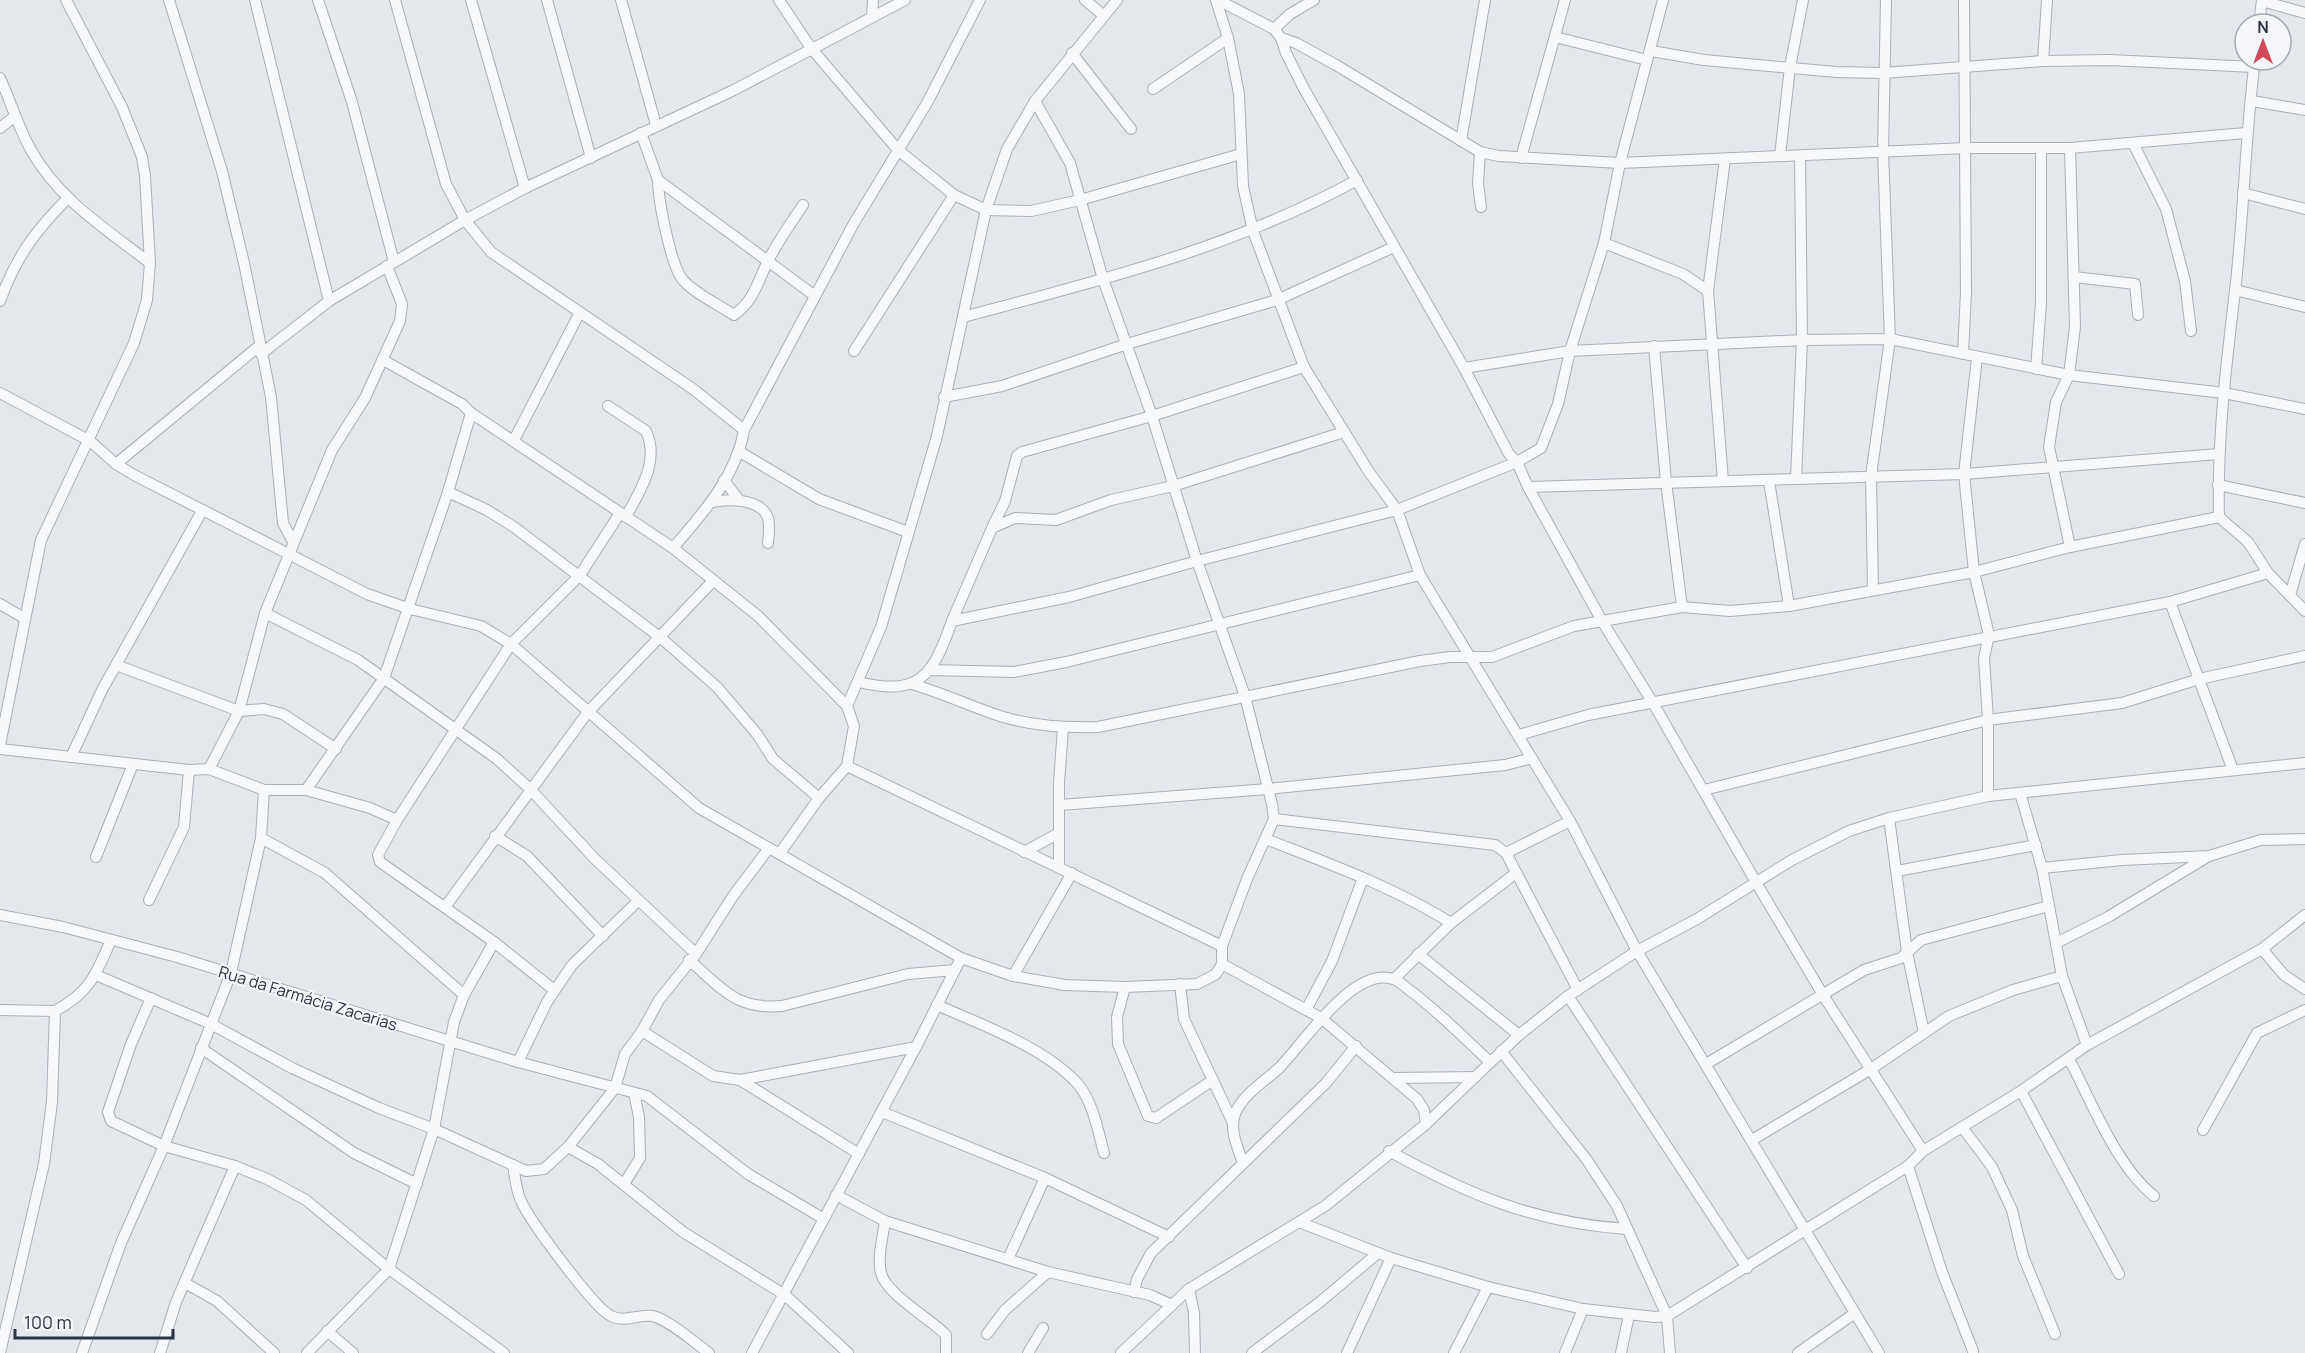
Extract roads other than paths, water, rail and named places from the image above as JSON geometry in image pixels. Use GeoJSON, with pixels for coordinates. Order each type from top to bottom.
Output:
{"type":"FeatureCollection","features":[{"type":"Feature","properties":{"kind":"street"},"geometry":{"type":"LineString","coordinates":[[66,0],[122,107],[142,156],[146,176],[150,263],[147,300],[141,323],[90,441],[44,532],[24,618],[0,747],[189,770],[209,769],[264,790],[306,790],[397,819]]}},
{"type":"Feature","properties":{"kind":"street"},"geometry":{"type":"LineString","coordinates":[[169,0],[222,171],[244,263],[273,409],[283,523],[293,542]]}},
{"type":"Feature","properties":{"kind":"street"},"geometry":{"type":"LineString","coordinates":[[255,0],[329,301]]}},
{"type":"Feature","properties":{"kind":"street"},"geometry":{"type":"LineString","coordinates":[[209,769],[239,711],[265,613],[293,542],[332,450],[365,398],[402,312],[352,102],[318,0]]}},
{"type":"Feature","properties":{"kind":"street"},"geometry":{"type":"LineString","coordinates":[[396,0],[441,170],[465,220],[495,256],[693,389],[744,430]]}},
{"type":"Feature","properties":{"kind":"street"},"geometry":{"type":"LineString","coordinates":[[471,0],[525,188]]}},
{"type":"Feature","properties":{"kind":"street"},"geometry":{"type":"LineString","coordinates":[[547,0],[591,158]]}},
{"type":"Feature","properties":{"kind":"street"},"geometry":{"type":"LineString","coordinates":[[621,0],[656,125]]}},
{"type":"Feature","properties":{"kind":"street"},"geometry":{"type":"LineString","coordinates":[[779,0],[811,48],[898,150],[954,195],[986,210],[1031,211],[1080,200],[1241,154]]}},
{"type":"Feature","properties":{"kind":"street"},"geometry":{"type":"LineString","coordinates":[[872,16],[873,0]]}},
{"type":"Feature","properties":{"kind":"street"},"geometry":{"type":"LineString","coordinates":[[116,464],[260,350],[329,301],[465,220],[525,188],[734,90],[905,0]]}},
{"type":"Feature","properties":{"kind":"street"},"geometry":{"type":"LineString","coordinates":[[673,548],[712,502],[740,452],[744,430],[815,296],[854,223],[951,60],[980,0]]}},
{"type":"Feature","properties":{"kind":"street"},"geometry":{"type":"LineString","coordinates":[[1085,0],[1104,16]]}},
{"type":"Feature","properties":{"kind":"street"},"geometry":{"type":"LineString","coordinates":[[847,706],[881,627],[937,436],[986,210],[1007,149],[1035,101],[1117,0]]}},
{"type":"Feature","properties":{"kind":"street"},"geometry":{"type":"LineString","coordinates":[[1217,0],[1336,65],[1480,152],[1521,158],[1620,163],[1966,148],[2070,148],[2246,133]]}},
{"type":"Feature","properties":{"kind":"street"},"geometry":{"type":"LineString","coordinates":[[1217,0],[1228,38],[1239,94],[1243,186],[1252,231],[1304,367],[1344,432],[1397,510],[1420,574],[1570,821],[1637,951],[1879,1353]]}},
{"type":"Feature","properties":{"kind":"street"},"geometry":{"type":"LineString","coordinates":[[1278,34],[1290,14],[1314,0]]}},
{"type":"Feature","properties":{"kind":"street"},"geometry":{"type":"LineString","coordinates":[[1461,141],[1485,0]]}},
{"type":"Feature","properties":{"kind":"street"},"geometry":{"type":"LineString","coordinates":[[1521,158],[1565,0]]}},
{"type":"Feature","properties":{"kind":"street"},"geometry":{"type":"LineString","coordinates":[[952,621],[1069,597],[1197,561],[1397,510],[1517,462],[1541,448],[1558,404],[1570,351],[1604,243],[1620,163],[1664,0]]}},
{"type":"Feature","properties":{"kind":"street"},"geometry":{"type":"LineString","coordinates":[[1780,156],[1790,67],[1803,0]]}},
{"type":"Feature","properties":{"kind":"street"},"geometry":{"type":"LineString","coordinates":[[1873,590],[1871,476],[1890,339],[1882,152],[1886,0]]}},
{"type":"Feature","properties":{"kind":"street"},"geometry":{"type":"LineString","coordinates":[[1963,354],[1966,292],[1964,0]]}},
{"type":"Feature","properties":{"kind":"street"},"geometry":{"type":"LineString","coordinates":[[2043,61],[2047,0]]}},
{"type":"Feature","properties":{"kind":"street"},"geometry":{"type":"LineString","coordinates":[[2262,0],[2305,13]]}},
{"type":"Feature","properties":{"kind":"street"},"geometry":{"type":"LineString","coordinates":[[1278,34],[1294,70],[1464,368],[1509,454],[1517,462],[1528,487],[1602,621],[1653,703],[1824,995],[1923,1151]]}},
{"type":"Feature","properties":{"kind":"street"},"geometry":{"type":"LineString","coordinates":[[1555,37],[1649,56],[1836,72],[1883,73],[2043,61],[2110,60],[2233,63]]}},
{"type":"Feature","properties":{"kind":"street"},"geometry":{"type":"LineString","coordinates":[[1153,89],[1228,38]]}},
{"type":"Feature","properties":{"kind":"street"},"geometry":{"type":"LineString","coordinates":[[1072,53],[1131,129]]}},
{"type":"Feature","properties":{"kind":"street"},"geometry":{"type":"LineString","coordinates":[[2254,72],[2252,101],[2246,133],[2235,290],[2225,360],[2219,454],[2219,517],[2248,542],[2268,573],[2305,610]]}},
{"type":"Feature","properties":{"kind":"street"},"geometry":{"type":"LineString","coordinates":[[0,78],[15,116],[40,165],[68,198],[150,263]]}},
{"type":"Feature","properties":{"kind":"street"},"geometry":{"type":"LineString","coordinates":[[0,393],[90,441],[116,464],[202,511],[367,594],[410,609],[481,626],[511,644],[699,807],[961,958],[1013,975],[1065,985],[1125,987],[1197,984],[1216,974],[1222,964],[1222,946],[1247,879],[1274,819],[1245,696],[1197,561],[1152,416],[1103,279],[1070,163],[1035,101]]}},
{"type":"Feature","properties":{"kind":"street"},"geometry":{"type":"LineString","coordinates":[[2252,101],[2305,110]]}},
{"type":"Feature","properties":{"kind":"street"},"geometry":{"type":"LineString","coordinates":[[0,128],[15,116]]}},
{"type":"Feature","properties":{"kind":"street"},"geometry":{"type":"LineString","coordinates":[[641,133],[658,180],[658,202],[678,273],[690,286],[734,315],[742,309],[759,286],[768,261],[803,205]]}},
{"type":"Feature","properties":{"kind":"street"},"geometry":{"type":"LineString","coordinates":[[2133,143],[2166,209],[2185,281],[2191,331]]}},
{"type":"Feature","properties":{"kind":"street"},"geometry":{"type":"LineString","coordinates":[[2036,369],[2041,303],[2042,148]]}},
{"type":"Feature","properties":{"kind":"street"},"geometry":{"type":"LineString","coordinates":[[2070,148],[2075,327],[2069,375],[2056,402],[2050,432],[2053,468],[2070,547]]}},
{"type":"Feature","properties":{"kind":"street"},"geometry":{"type":"LineString","coordinates":[[1480,152],[1478,183],[1481,207]]}},
{"type":"Feature","properties":{"kind":"street"},"geometry":{"type":"LineString","coordinates":[[1796,479],[1802,340],[1800,156]]}},
{"type":"Feature","properties":{"kind":"street"},"geometry":{"type":"LineString","coordinates":[[1723,481],[1708,291],[1725,159]]}},
{"type":"Feature","properties":{"kind":"street"},"geometry":{"type":"LineString","coordinates":[[658,180],[815,296]]}},
{"type":"Feature","properties":{"kind":"street"},"geometry":{"type":"LineString","coordinates":[[963,317],[1103,279],[1252,231],[1309,206],[1357,180]]}},
{"type":"Feature","properties":{"kind":"street"},"geometry":{"type":"LineString","coordinates":[[2243,193],[2305,209]]}},
{"type":"Feature","properties":{"kind":"street"},"geometry":{"type":"LineString","coordinates":[[854,351],[954,195]]}},
{"type":"Feature","properties":{"kind":"street"},"geometry":{"type":"LineString","coordinates":[[0,301],[17,258],[46,220],[68,198]]}},
{"type":"Feature","properties":{"kind":"street"},"geometry":{"type":"LineString","coordinates":[[1604,243],[1683,274],[1708,291]]}},
{"type":"Feature","properties":{"kind":"street"},"geometry":{"type":"LineString","coordinates":[[944,397],[1002,386],[1126,344],[1277,300],[1394,247]]}},
{"type":"Feature","properties":{"kind":"street"},"geometry":{"type":"LineString","coordinates":[[2074,278],[2135,284],[2138,315]]}},
{"type":"Feature","properties":{"kind":"street"},"geometry":{"type":"LineString","coordinates":[[2235,290],[2305,307]]}},
{"type":"Feature","properties":{"kind":"street"},"geometry":{"type":"LineString","coordinates":[[514,440],[579,314]]}},
{"type":"Feature","properties":{"kind":"street"},"geometry":{"type":"LineString","coordinates":[[1464,368],[1570,351],[1802,340],[1890,339],[2069,375],[2224,393],[2305,409]]}},
{"type":"Feature","properties":{"kind":"street"},"geometry":{"type":"LineString","coordinates":[[1654,346],[1666,482],[1682,607]]}},
{"type":"Feature","properties":{"kind":"street"},"geometry":{"type":"LineString","coordinates":[[1977,358],[1964,474],[1974,572],[1989,635],[1984,658],[1988,720],[1988,796]]}},
{"type":"Feature","properties":{"kind":"street"},"geometry":{"type":"LineString","coordinates":[[96,975],[212,1024],[303,1072],[379,1108],[434,1129],[526,1171],[544,1169],[568,1147],[615,1088],[625,1054],[642,1031],[658,1000],[692,957],[733,896],[775,851],[847,766],[854,726],[847,706],[758,616],[712,582],[673,548],[471,413],[462,404],[383,360]]}},
{"type":"Feature","properties":{"kind":"street"},"geometry":{"type":"LineString","coordinates":[[859,682],[899,688],[912,684],[929,670],[943,646],[1005,501],[1017,456],[1022,452],[1152,416],[1304,367]]}},
{"type":"Feature","properties":{"kind":"street"},"geometry":{"type":"LineString","coordinates":[[554,990],[494,942],[378,859],[397,819],[511,644],[580,574],[623,515],[649,469],[650,447],[646,431],[608,406]]}},
{"type":"Feature","properties":{"kind":"street"},"geometry":{"type":"LineString","coordinates":[[306,790],[384,678],[410,609],[471,413]]}},
{"type":"Feature","properties":{"kind":"street"},"geometry":{"type":"LineString","coordinates":[[992,528],[1015,518],[1056,520],[1111,500],[1173,486],[1344,432]]}},
{"type":"Feature","properties":{"kind":"street"},"geometry":{"type":"LineString","coordinates":[[740,452],[819,499],[908,532]]}},
{"type":"Feature","properties":{"kind":"street"},"geometry":{"type":"LineString","coordinates":[[1528,487],[1964,474],[2219,454]]}},
{"type":"Feature","properties":{"kind":"street"},"geometry":{"type":"LineString","coordinates":[[724,480],[739,500],[766,514],[768,543]]}},
{"type":"Feature","properties":{"kind":"street"},"geometry":{"type":"LineString","coordinates":[[1769,481],[1789,606]]}},
{"type":"Feature","properties":{"kind":"street"},"geometry":{"type":"LineString","coordinates":[[2218,485],[2305,502]]}},
{"type":"Feature","properties":{"kind":"street"},"geometry":{"type":"LineString","coordinates":[[448,492],[493,513],[580,574],[661,638],[717,687],[757,734],[773,759],[819,798]]}},
{"type":"Feature","properties":{"kind":"street"},"geometry":{"type":"LineString","coordinates":[[712,502],[739,500]]}},
{"type":"Feature","properties":{"kind":"street"},"geometry":{"type":"LineString","coordinates":[[71,757],[91,711],[202,511]]}},
{"type":"Feature","properties":{"kind":"street"},"geometry":{"type":"LineString","coordinates":[[912,684],[1000,716],[1063,728],[1098,727],[1420,661],[1450,657],[1492,657],[1574,627],[1602,621],[1682,607],[1730,611],[1789,606],[1974,572],[2070,547],[2219,517]]}},
{"type":"Feature","properties":{"kind":"street"},"geometry":{"type":"LineString","coordinates":[[2290,595],[2300,585],[2305,544]]}},
{"type":"Feature","properties":{"kind":"street"},"geometry":{"type":"LineString","coordinates":[[1519,735],[1588,715],[1989,635],[2169,602],[2268,573]]}},
{"type":"Feature","properties":{"kind":"street"},"geometry":{"type":"LineString","coordinates":[[929,670],[1014,672],[1141,645],[1420,574]]}},
{"type":"Feature","properties":{"kind":"street"},"geometry":{"type":"LineString","coordinates":[[445,907],[588,712],[712,582]]}},
{"type":"Feature","properties":{"kind":"street"},"geometry":{"type":"LineString","coordinates":[[2169,602],[2233,770]]}},
{"type":"Feature","properties":{"kind":"street"},"geometry":{"type":"LineString","coordinates":[[0,604],[24,618]]}},
{"type":"Feature","properties":{"kind":"street"},"geometry":{"type":"LineString","coordinates":[[265,613],[324,641],[384,678],[497,759],[530,789],[722,991],[738,1000],[767,1007],[782,1006],[908,974],[954,970]]}},
{"type":"Feature","properties":{"kind":"street"},"geometry":{"type":"LineString","coordinates":[[1704,790],[1988,720],[2122,703],[2199,679],[2305,656]]}},
{"type":"Feature","properties":{"kind":"street"},"geometry":{"type":"LineString","coordinates":[[116,665],[239,711],[264,709],[283,714],[336,749]]}},
{"type":"Feature","properties":{"kind":"street"},"geometry":{"type":"LineString","coordinates":[[1059,867],[1063,728]]}},
{"type":"Feature","properties":{"kind":"street"},"geometry":{"type":"LineString","coordinates":[[1060,806],[1268,789],[1505,765],[1532,758]]}},
{"type":"Feature","properties":{"kind":"street"},"geometry":{"type":"LineString","coordinates":[[1121,1353],[1189,1289],[1244,1253],[1325,1206],[1389,1151],[1426,1124],[1519,1035],[1568,996],[1637,951],[1757,884],[1792,860],[1849,831],[1889,818],[1988,796],[2305,762]]}},
{"type":"Feature","properties":{"kind":"street"},"geometry":{"type":"LineString","coordinates":[[96,857],[133,764]]}},
{"type":"Feature","properties":{"kind":"street"},"geometry":{"type":"LineString","coordinates":[[847,766],[1222,946]]}},
{"type":"Feature","properties":{"kind":"street"},"geometry":{"type":"LineString","coordinates":[[149,900],[184,827],[189,770]]}},
{"type":"Feature","properties":{"kind":"street"},"geometry":{"type":"LineString","coordinates":[[82,1353],[122,1243],[164,1146],[231,973],[261,838],[264,790]]}},
{"type":"Feature","properties":{"kind":"street"},"geometry":{"type":"LineString","coordinates":[[2020,793],[2042,868],[2062,976],[2087,1045]]}},
{"type":"Feature","properties":{"kind":"street"},"geometry":{"type":"LineString","coordinates":[[1889,818],[1907,952],[1924,1033]]}},
{"type":"Feature","properties":{"kind":"street"},"geometry":{"type":"LineString","coordinates":[[1274,819],[1495,845],[1506,852],[1578,990]]}},
{"type":"Feature","properties":{"kind":"street"},"geometry":{"type":"LineString","coordinates":[[1506,852],[1570,821]]}},
{"type":"Feature","properties":{"kind":"street"},"geometry":{"type":"LineString","coordinates":[[1024,852],[1059,833]]}},
{"type":"Feature","properties":{"kind":"street"},"geometry":{"type":"LineString","coordinates":[[495,836],[527,856],[603,936]]}},
{"type":"Feature","properties":{"kind":"street"},"geometry":{"type":"LineString","coordinates":[[261,838],[325,873],[464,995]]}},
{"type":"Feature","properties":{"kind":"street"},"geometry":{"type":"LineString","coordinates":[[2056,943],[2108,918],[2209,856],[2261,840],[2305,839]]}},
{"type":"Feature","properties":{"kind":"street"},"geometry":{"type":"LineString","coordinates":[[1266,840],[1363,878],[1426,907],[1451,923]]}},
{"type":"Feature","properties":{"kind":"street"},"geometry":{"type":"LineString","coordinates":[[1897,872],[2036,845]]}},
{"type":"Feature","properties":{"kind":"street"},"geometry":{"type":"LineString","coordinates":[[2042,868],[2122,860],[2209,856]]}},
{"type":"Feature","properties":{"kind":"street"},"geometry":{"type":"LineString","coordinates":[[1013,975],[1072,873]]}},
{"type":"Feature","properties":{"kind":"street"},"geometry":{"type":"LineString","coordinates":[[1394,979],[1451,923],[1516,873]]}},
{"type":"Feature","properties":{"kind":"street"},"geometry":{"type":"LineString","coordinates":[[1306,1010],[1332,962],[1363,878]]}},
{"type":"Feature","properties":{"kind":"street"},"geometry":{"type":"LineString","coordinates":[[518,1062],[554,990],[572,965],[638,901]]}},
{"type":"Feature","properties":{"kind":"street"},"geometry":{"type":"LineString","coordinates":[[1706,1064],[1864,970],[1895,961],[1921,940],[2049,906]]}},
{"type":"Feature","properties":{"kind":"street","name":"Rua da Farmácia Zacarias"},"geometry":{"type":"LineString","coordinates":[[0,915],[63,927],[231,973],[518,1062],[647,1096],[770,1189],[824,1219]]}},
{"type":"Feature","properties":{"kind":"street"},"geometry":{"type":"LineString","coordinates":[[1299,1222],[1391,1258],[1488,1287],[1583,1309],[1629,1315],[1667,1316],[1747,1268],[1803,1229],[1908,1166],[1923,1151],[2021,1091],[2087,1045],[2262,949],[2305,915]]}},
{"type":"Feature","properties":{"kind":"street"},"geometry":{"type":"LineString","coordinates":[[0,1010],[55,1011],[81,995],[96,975],[111,940]]}},
{"type":"Feature","properties":{"kind":"street"},"geometry":{"type":"LineString","coordinates":[[307,1353],[389,1269],[434,1129],[454,1022],[464,995],[494,942]]}},
{"type":"Feature","properties":{"kind":"street"},"geometry":{"type":"LineString","coordinates":[[2262,949],[2284,975],[2305,989]]}},
{"type":"Feature","properties":{"kind":"street"},"geometry":{"type":"LineString","coordinates":[[1418,954],[1519,1035]]}},
{"type":"Feature","properties":{"kind":"street"},"geometry":{"type":"LineString","coordinates":[[752,1353],[882,1112],[961,958]]}},
{"type":"Feature","properties":{"kind":"street"},"geometry":{"type":"LineString","coordinates":[[1222,964],[1321,1018],[1418,1098],[1424,1110],[1426,1124]]}},
{"type":"Feature","properties":{"kind":"street"},"geometry":{"type":"LineString","coordinates":[[1752,1140],[1871,1069],[1949,1016],[2013,990],[2062,976]]}},
{"type":"Feature","properties":{"kind":"street"},"geometry":{"type":"LineString","coordinates":[[1243,1163],[1234,1138],[1233,1123],[1237,1110],[1251,1092],[1280,1067],[1321,1018],[1373,979],[1394,979],[1434,1009],[1490,1062]]}},
{"type":"Feature","properties":{"kind":"street"},"geometry":{"type":"LineString","coordinates":[[1180,984],[1184,1019],[1233,1123]]}},
{"type":"Feature","properties":{"kind":"street"},"geometry":{"type":"LineString","coordinates":[[1125,987],[1117,1017],[1118,1044],[1148,1116],[1156,1118],[1167,1113],[1213,1080]]}},
{"type":"Feature","properties":{"kind":"street"},"geometry":{"type":"LineString","coordinates":[[1568,996],[1747,1268]]}},
{"type":"Feature","properties":{"kind":"street"},"geometry":{"type":"LineString","coordinates":[[151,998],[131,1044],[108,1117],[164,1146],[236,1166],[267,1179],[306,1200],[389,1269],[504,1353]]}},
{"type":"Feature","properties":{"kind":"street"},"geometry":{"type":"LineString","coordinates":[[937,1005],[1029,1048],[1078,1085],[1092,1110],[1104,1153]]}},
{"type":"Feature","properties":{"kind":"street"},"geometry":{"type":"LineString","coordinates":[[2203,1130],[2257,1033],[2271,1024],[2305,1010]]}},
{"type":"Feature","properties":{"kind":"street"},"geometry":{"type":"LineString","coordinates":[[0,1353],[44,1164],[52,1102],[55,1011]]}},
{"type":"Feature","properties":{"kind":"street"},"geometry":{"type":"LineString","coordinates":[[642,1031],[713,1076],[740,1080],[916,1047]]}},
{"type":"Feature","properties":{"kind":"street"},"geometry":{"type":"LineString","coordinates":[[1134,1292],[1146,1260],[1326,1083],[1356,1046]]}},
{"type":"Feature","properties":{"kind":"street"},"geometry":{"type":"LineString","coordinates":[[201,1048],[354,1153],[417,1184]]}},
{"type":"Feature","properties":{"kind":"street"},"geometry":{"type":"LineString","coordinates":[[1502,1051],[1587,1160],[1617,1206],[1667,1316],[1670,1353]]}},
{"type":"Feature","properties":{"kind":"street"},"geometry":{"type":"LineString","coordinates":[[2069,1059],[2124,1166],[2136,1183],[2154,1196]]}},
{"type":"Feature","properties":{"kind":"street"},"geometry":{"type":"LineString","coordinates":[[1395,1078],[1475,1077]]}},
{"type":"Feature","properties":{"kind":"street"},"geometry":{"type":"LineString","coordinates":[[740,1080],[859,1154]]}},
{"type":"Feature","properties":{"kind":"street"},"geometry":{"type":"LineString","coordinates":[[2021,1091],[2119,1274]]}},
{"type":"Feature","properties":{"kind":"street"},"geometry":{"type":"LineString","coordinates":[[624,1184],[640,1158],[639,1117],[634,1093]]}},
{"type":"Feature","properties":{"kind":"street"},"geometry":{"type":"LineString","coordinates":[[882,1112],[1045,1178],[1169,1237]]}},
{"type":"Feature","properties":{"kind":"street"},"geometry":{"type":"LineString","coordinates":[[1962,1127],[1992,1167],[2012,1210],[2023,1256],[2055,1334]]}},
{"type":"Feature","properties":{"kind":"street"},"geometry":{"type":"LineString","coordinates":[[568,1147],[624,1184],[683,1232],[785,1295],[848,1353]]}},
{"type":"Feature","properties":{"kind":"street"},"geometry":{"type":"LineString","coordinates":[[1389,1151],[1441,1179],[1519,1211],[1596,1227],[1627,1229]]}},
{"type":"Feature","properties":{"kind":"street"},"geometry":{"type":"LineString","coordinates":[[513,1165],[518,1192],[531,1218],[561,1260],[606,1313],[622,1319],[650,1316],[660,1319],[710,1353]]}},
{"type":"Feature","properties":{"kind":"street"},"geometry":{"type":"LineString","coordinates":[[160,1353],[185,1283],[236,1166]]}},
{"type":"Feature","properties":{"kind":"street"},"geometry":{"type":"LineString","coordinates":[[1908,1166],[1942,1272],[1973,1351]]}},
{"type":"Feature","properties":{"kind":"street"},"geometry":{"type":"LineString","coordinates":[[1008,1259],[1045,1178]]}},
{"type":"Feature","properties":{"kind":"street"},"geometry":{"type":"LineString","coordinates":[[836,1195],[885,1221],[1048,1272],[1150,1295],[1172,1305]]}},
{"type":"Feature","properties":{"kind":"street"},"geometry":{"type":"LineString","coordinates":[[885,1221],[880,1259],[881,1275],[891,1288],[946,1335],[948,1345],[946,1353]]}},
{"type":"Feature","properties":{"kind":"street"},"geometry":{"type":"LineString","coordinates":[[1252,1353],[1320,1302],[1378,1253]]}},
{"type":"Feature","properties":{"kind":"street"},"geometry":{"type":"LineString","coordinates":[[1347,1353],[1391,1258]]}},
{"type":"Feature","properties":{"kind":"street"},"geometry":{"type":"LineString","coordinates":[[987,1334],[1005,1310],[1048,1272]]}},
{"type":"Feature","properties":{"kind":"street"},"geometry":{"type":"LineString","coordinates":[[185,1283],[217,1301],[274,1353]]}},
{"type":"Feature","properties":{"kind":"street"},"geometry":{"type":"LineString","coordinates":[[1454,1353],[1488,1287]]}},
{"type":"Feature","properties":{"kind":"street"},"geometry":{"type":"LineString","coordinates":[[1189,1289],[1194,1313],[1195,1353]]}},
{"type":"Feature","properties":{"kind":"street"},"geometry":{"type":"LineString","coordinates":[[1565,1353],[1583,1309]]}},
{"type":"Feature","properties":{"kind":"street"},"geometry":{"type":"LineString","coordinates":[[1798,1353],[1855,1313]]}},
{"type":"Feature","properties":{"kind":"street"},"geometry":{"type":"LineString","coordinates":[[1621,1353],[1629,1315]]}},
{"type":"Feature","properties":{"kind":"street"},"geometry":{"type":"LineString","coordinates":[[1028,1353],[1043,1328]]}},
{"type":"Feature","properties":{"kind":"street"},"geometry":{"type":"LineString","coordinates":[[327,1331],[353,1353]]}}]}
